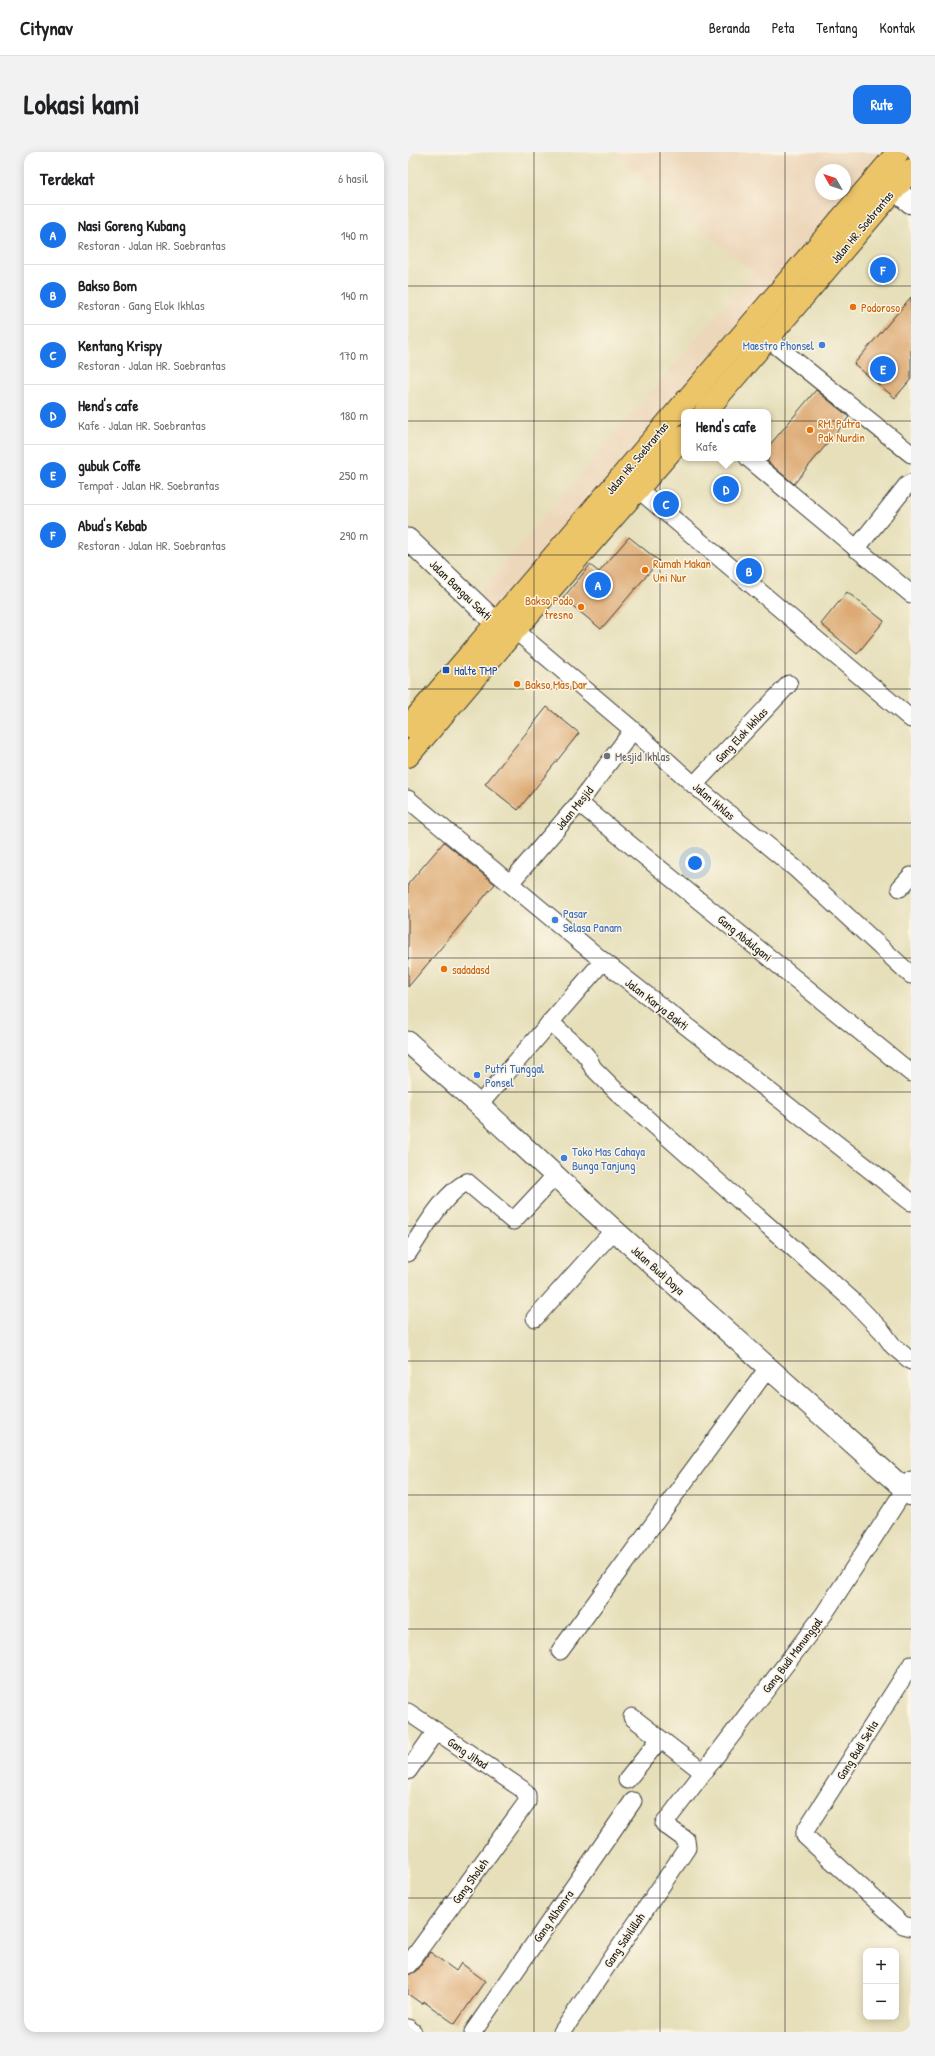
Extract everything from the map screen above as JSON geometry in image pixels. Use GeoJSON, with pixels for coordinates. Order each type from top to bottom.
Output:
{"type":"FeatureCollection","features":[{"type":"Feature","properties":{"kind":"main road","name":"Jalan HR. Soebrantas"},"geometry":{"type":"LineString","coordinates":[[688,409],[898,152]]}},
{"type":"Feature","properties":{"kind":"main road","name":"Jalan HR. Soebrantas"},"geometry":{"type":"LineString","coordinates":[[708,409],[911,170]]}},
{"type":"Feature","properties":{"kind":"main road","name":"Jalan HR. Soebrantas"},"geometry":{"type":"LineString","coordinates":[[408,756],[506,627],[606,510],[681,418]]}},
{"type":"Feature","properties":{"kind":"main road","name":"Jalan HR. Soebrantas"},"geometry":{"type":"LineString","coordinates":[[606,510],[639,490],[681,440]]}},
{"type":"Feature","properties":{"kind":"main road","name":"Jalan HR. Soebrantas"},"geometry":{"type":"LineString","coordinates":[[408,727],[506,627]]}},
{"type":"Feature","properties":{"kind":"street"},"geometry":{"type":"LineString","coordinates":[[894,189],[911,203]]}},
{"type":"Feature","properties":{"kind":"street"},"geometry":{"type":"LineString","coordinates":[[767,338],[911,454]]}},
{"type":"Feature","properties":{"kind":"street"},"geometry":{"type":"LineString","coordinates":[[752,461],[911,594]]}},
{"type":"Feature","properties":{"kind":"street"},"geometry":{"type":"LineString","coordinates":[[856,549],[907,485],[911,483]]}},
{"type":"Feature","properties":{"kind":"street"},"geometry":{"type":"LineString","coordinates":[[639,490],[911,719]]}},
{"type":"Feature","properties":{"kind":"street","name":"Jalan Bangau Sakti"},"geometry":{"type":"LineString","coordinates":[[408,539],[506,627]]}},
{"type":"Feature","properties":{"kind":"street","name":"Jalan Ikhlas"},"geometry":{"type":"LineString","coordinates":[[506,627],[633,730],[694,785],[796,869],[911,975]]}},
{"type":"Feature","properties":{"kind":"street","name":"Gang Elok Ikhlas"},"geometry":{"type":"LineString","coordinates":[[694,785],[789,684]]}},
{"type":"Feature","properties":{"kind":"street","name":"Jalan Mesjid"},"geometry":{"type":"LineString","coordinates":[[510,883],[579,802],[633,730]]}},
{"type":"Feature","properties":{"kind":"street","name":"Jalan Karya Bakti"},"geometry":{"type":"LineString","coordinates":[[408,799],[603,962],[911,1202]]}},
{"type":"Feature","properties":{"kind":"street","name":"Gang Abdulgani"},"geometry":{"type":"LineString","coordinates":[[579,802],[911,1073]]}},
{"type":"Feature","properties":{"kind":"street"},"geometry":{"type":"LineString","coordinates":[[479,1105],[603,962]]}},
{"type":"Feature","properties":{"kind":"street"},"geometry":{"type":"LineString","coordinates":[[550,1022],[582,1051],[588,1058],[593,1068],[620,1094],[852,1300],[882,1331],[893,1346],[911,1361]]}},
{"type":"Feature","properties":{"kind":"street","name":"Jalan Budi Daya"},"geometry":{"type":"LineString","coordinates":[[408,1042],[768,1368],[909,1489]]}},
{"type":"Feature","properties":{"kind":"street"},"geometry":{"type":"LineString","coordinates":[[408,1253],[450,1194],[467,1182],[513,1221],[555,1176]]}},
{"type":"Feature","properties":{"kind":"street"},"geometry":{"type":"LineString","coordinates":[[535,1318],[614,1230]]}},
{"type":"Feature","properties":{"kind":"street"},"geometry":{"type":"LineString","coordinates":[[560,1651],[768,1368]]}},
{"type":"Feature","properties":{"kind":"street","name":"Gang Budi Manunggal"},"geometry":{"type":"LineString","coordinates":[[687,1848],[686,1840],[664,1824],[824,1614],[909,1489]]}},
{"type":"Feature","properties":{"kind":"street","name":"Gang Budi Setia"},"geometry":{"type":"LineString","coordinates":[[911,1664],[805,1831],[805,1836],[903,1925],[911,1927]]}},
{"type":"Feature","properties":{"kind":"street","name":"Gang Jihad"},"geometry":{"type":"LineString","coordinates":[[408,1712],[522,1789],[527,1795]]}},
{"type":"Feature","properties":{"kind":"street"},"geometry":{"type":"LineString","coordinates":[[632,1717],[704,1772]]}},
{"type":"Feature","properties":{"kind":"street"},"geometry":{"type":"LineString","coordinates":[[408,1771],[436,1731]]}},
{"type":"Feature","properties":{"kind":"street"},"geometry":{"type":"LineString","coordinates":[[627,1780],[660,1739]]}},
{"type":"Feature","properties":{"kind":"street","name":"Gang Sholeh"},"geometry":{"type":"LineString","coordinates":[[408,1965],[516,1819],[527,1802],[527,1795]]}},
{"type":"Feature","properties":{"kind":"street","name":"Gang Alhamra"},"geometry":{"type":"LineString","coordinates":[[472,2032],[633,1801]]}},
{"type":"Feature","properties":{"kind":"street","name":"Gang Sabilillah"},"geometry":{"type":"LineString","coordinates":[[562,2032],[687,1848]]}},
{"type":"Feature","properties":{"kind":"street"},"geometry":{"type":"LineString","coordinates":[[408,2028],[414,2032]]}},
{"type":"Feature","properties":{"kind":"shaded area"},"geometry":{"type":"Polygon","coordinates":[[[613,152],[885,152],[851,192],[851,164],[815,164],[815,200],[844,200],[496,612],[477,595],[753,273],[613,152]]]}},
{"type":"Feature","properties":{"kind":"building"},"geometry":{"type":"Polygon","coordinates":[[[911,297],[911,379],[895,398],[854,364],[911,297]]]}},
{"type":"Feature","properties":{"kind":"building","name":"RM. Putra Pak Nurdin"},"geometry":{"type":"Polygon","coordinates":[[[816,390],[849,417],[794,484],[768,462],[771,461],[771,443],[816,390]]]}},
{"type":"Feature","properties":{"kind":"building"},"geometry":{"type":"Polygon","coordinates":[[[629,537],[659,561],[601,629],[563,598],[590,565],[599,572],[629,537]]]}},
{"type":"Feature","properties":{"kind":"building"},"geometry":{"type":"Polygon","coordinates":[[[847,592],[884,621],[857,654],[821,624],[847,592]]]}},
{"type":"Feature","properties":{"kind":"building"},"geometry":{"type":"Polygon","coordinates":[[[547,707],[579,733],[518,810],[485,784],[547,707]]]}},
{"type":"Feature","properties":{"kind":"building"},"geometry":{"type":"Polygon","coordinates":[[[444,842],[495,884],[408,987],[408,884],[444,842]]]}},
{"type":"Feature","properties":{"kind":"building"},"geometry":{"type":"Polygon","coordinates":[[[430,1952],[456,1971],[461,1963],[485,1981],[455,2024],[423,2001],[422,2004],[408,1994],[408,1975],[416,1971],[430,1952]]]}},
{"type":"Feature","properties":{"kind":"place","name":"Abud's Kebab"},"geometry":{"type":"Point","coordinates":[883,270]}},
{"type":"Feature","properties":{"kind":"place","name":"Podoroso"},"geometry":{"type":"Point","coordinates":[853,307]}},
{"type":"Feature","properties":{"kind":"place","name":"Maestro Phonsel"},"geometry":{"type":"Point","coordinates":[822,345]}},
{"type":"Feature","properties":{"kind":"place","name":"gubuk Coffe"},"geometry":{"type":"Point","coordinates":[883,369]}},
{"type":"Feature","properties":{"kind":"place","name":"RM. Putra Pak Nurdin"},"geometry":{"type":"Point","coordinates":[810,430]}},
{"type":"Feature","properties":{"kind":"place","name":"Hend's cafe"},"geometry":{"type":"Point","coordinates":[726,489]}},
{"type":"Feature","properties":{"kind":"place","name":"Kentang Krispy"},"geometry":{"type":"Point","coordinates":[666,504]}},
{"type":"Feature","properties":{"kind":"place","name":"Rumah Makan Uni Nur"},"geometry":{"type":"Point","coordinates":[645,570]}},
{"type":"Feature","properties":{"kind":"place","name":"Bakso Bom"},"geometry":{"type":"Point","coordinates":[749,571]}},
{"type":"Feature","properties":{"kind":"place","name":"Nasi Goreng Kubang"},"geometry":{"type":"Point","coordinates":[598,585]}},
{"type":"Feature","properties":{"kind":"place","name":"Bakso Podo tresno"},"geometry":{"type":"Point","coordinates":[581,607]}},
{"type":"Feature","properties":{"kind":"place","name":"Halte TMP"},"geometry":{"type":"Point","coordinates":[446,670]}},
{"type":"Feature","properties":{"kind":"place","name":"Bakso Mas Dar"},"geometry":{"type":"Point","coordinates":[517,684]}},
{"type":"Feature","properties":{"kind":"place","name":"Mesjid Ikhlas"},"geometry":{"type":"Point","coordinates":[607,756]}},
{"type":"Feature","properties":{"kind":"place","name":"Pasar Selasa Panam"},"geometry":{"type":"Point","coordinates":[555,920]}},
{"type":"Feature","properties":{"kind":"place","name":"sadadasd"},"geometry":{"type":"Point","coordinates":[444,969]}},
{"type":"Feature","properties":{"kind":"place","name":"Putri Tunggal Ponsel"},"geometry":{"type":"Point","coordinates":[477,1075]}},
{"type":"Feature","properties":{"kind":"place","name":"Toko Mas Cahaya Bunga Tanjung"},"geometry":{"type":"Point","coordinates":[564,1158]}}]}
